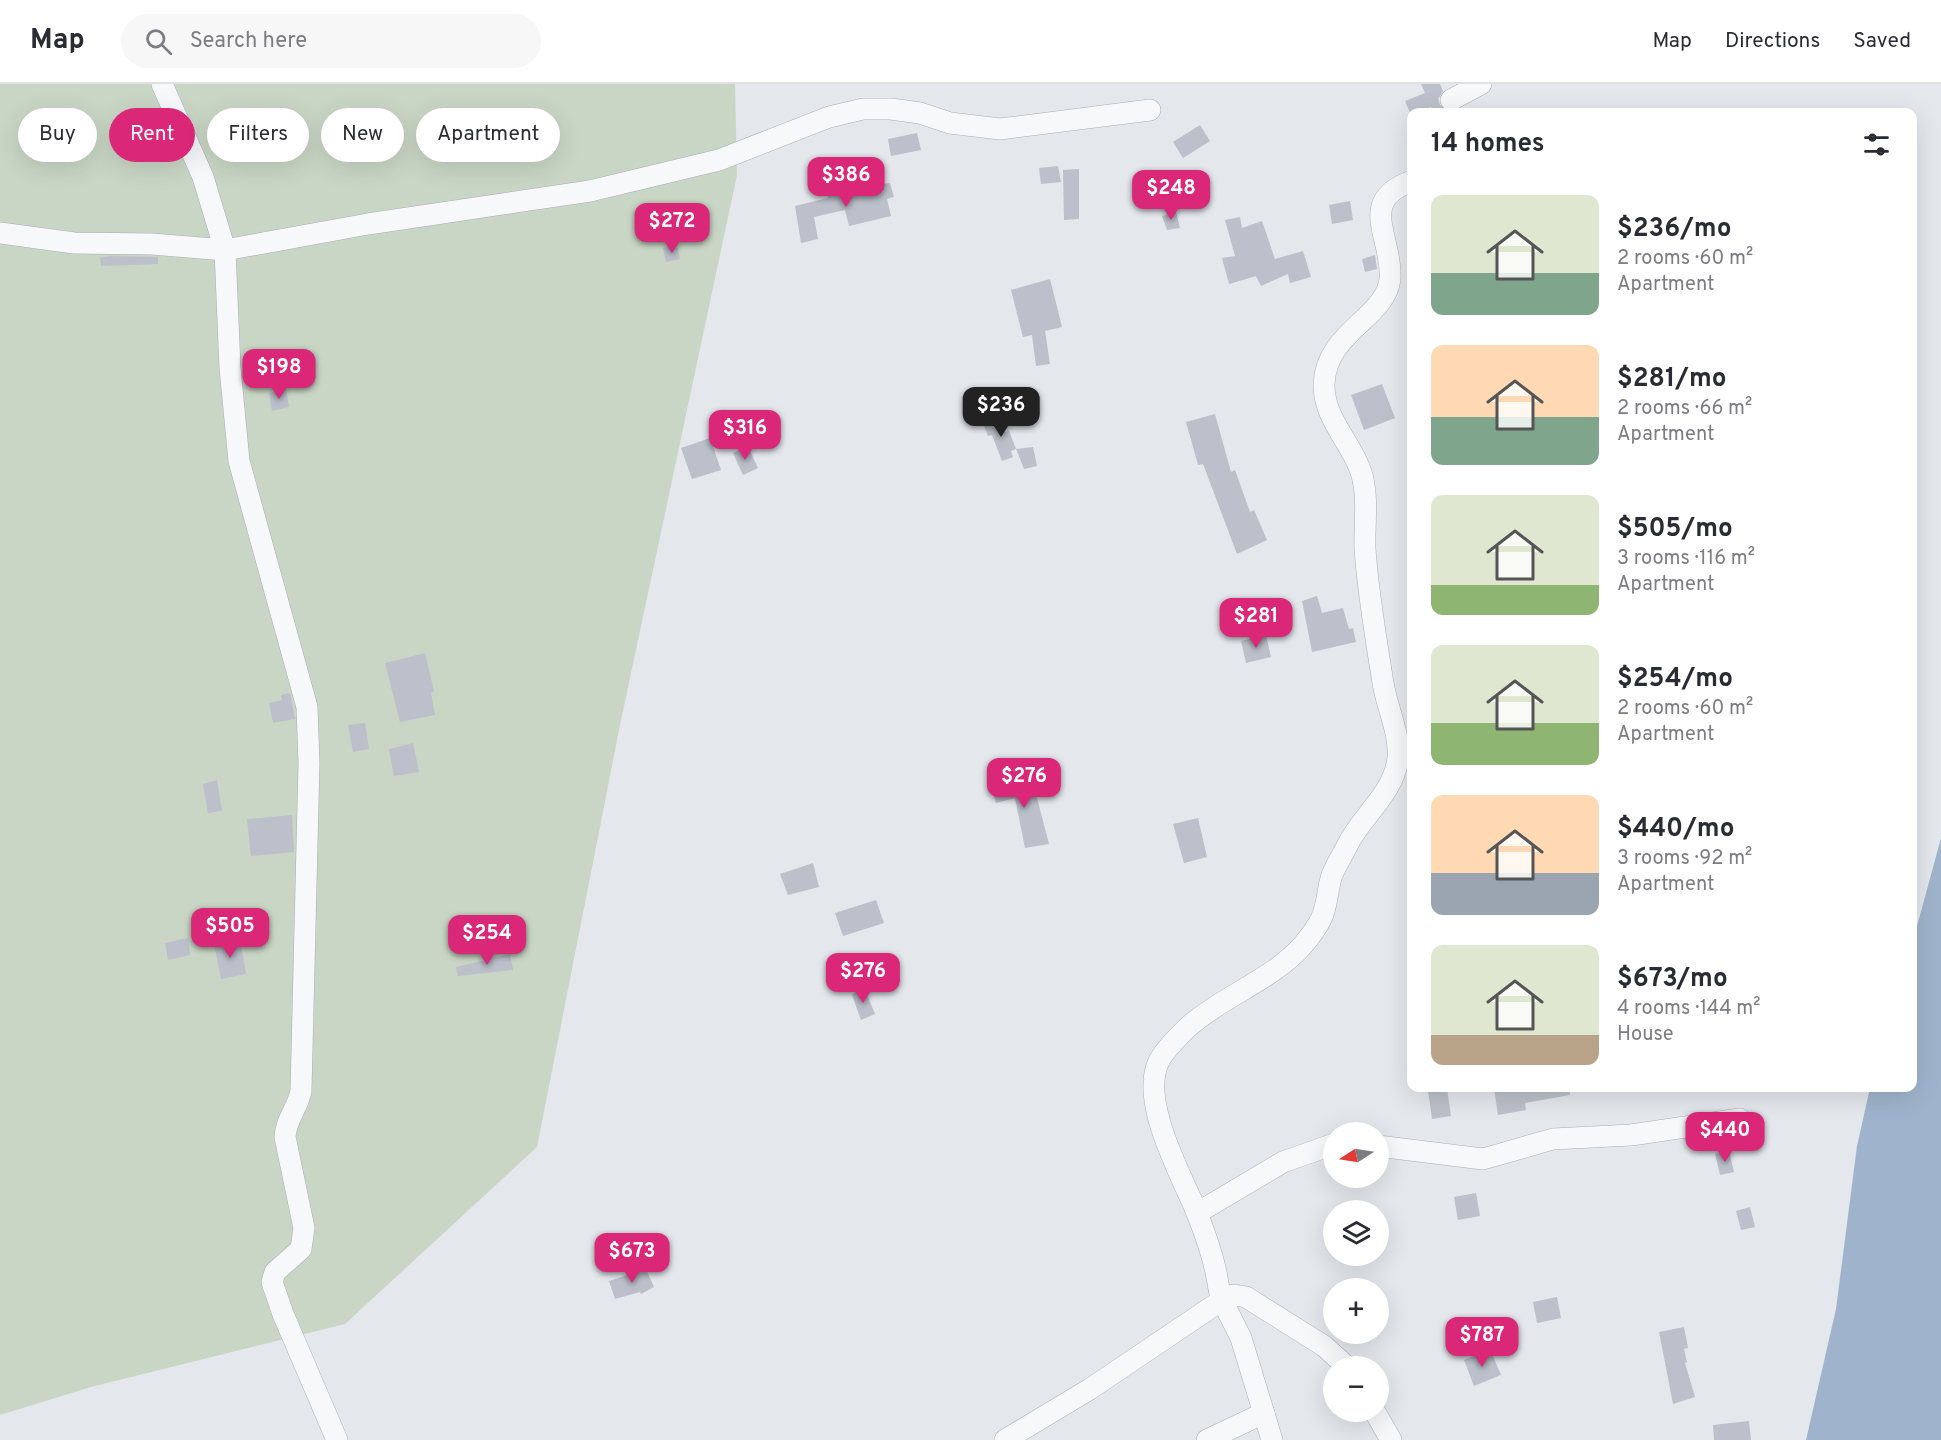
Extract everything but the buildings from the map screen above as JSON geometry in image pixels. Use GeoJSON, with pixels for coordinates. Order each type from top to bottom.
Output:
{"type":"FeatureCollection","features":[{"type":"Feature","properties":{"kind":"street"},"geometry":{"type":"LineString","coordinates":[[162,84],[203,177],[225,250],[230,368],[239,462],[307,707],[309,763],[301,1091],[298,1108],[286,1124],[285,1137],[304,1228],[301,1249],[274,1272],[272,1282],[283,1314],[337,1440]]}},
{"type":"Feature","properties":{"kind":"street"},"geometry":{"type":"LineString","coordinates":[[1450,99],[1481,84]]}},
{"type":"Feature","properties":{"kind":"street"},"geometry":{"type":"LineString","coordinates":[[0,233],[74,243],[152,244],[225,250],[368,224],[590,191],[719,160],[829,117],[863,110],[901,110],[920,113],[951,123],[1000,129],[1150,110]]}},
{"type":"Feature","properties":{"kind":"street"},"geometry":{"type":"LineString","coordinates":[[1272,1440],[1241,1338],[1222,1299],[1214,1262],[1197,1213],[1165,1141],[1154,1083],[1158,1063],[1189,1026],[1281,965],[1303,945],[1322,918],[1332,877],[1350,840],[1390,783],[1398,759],[1396,733],[1384,686],[1365,548],[1366,516],[1362,475],[1350,447],[1332,421],[1324,388],[1326,365],[1341,339],[1382,299],[1390,283],[1389,258],[1380,219],[1382,200],[1396,187],[1407,183]]}},
{"type":"Feature","properties":{"kind":"street"},"geometry":{"type":"LineString","coordinates":[[1389,1147],[1483,1159],[1553,1139],[1631,1135],[1740,1119]]}},
{"type":"Feature","properties":{"kind":"street"},"geometry":{"type":"LineString","coordinates":[[1197,1213],[1283,1162],[1323,1148]]}},
{"type":"Feature","properties":{"kind":"street"},"geometry":{"type":"LineString","coordinates":[[1005,1440],[1090,1389],[1222,1299],[1234,1296],[1246,1297],[1324,1346],[1336,1356]]}},
{"type":"Feature","properties":{"kind":"street"},"geometry":{"type":"LineString","coordinates":[[1207,1440],[1264,1413]]}},
{"type":"Feature","properties":{"kind":"street"},"geometry":{"type":"LineString","coordinates":[[1381,1422],[1391,1440]]}},
{"type":"Feature","properties":{"kind":"green space"},"geometry":{"type":"Polygon","coordinates":[[[0,84],[735,84],[737,175],[620,725],[537,1147],[345,1324],[91,1387],[0,1415],[0,84]]]}},
{"type":"Feature","properties":{"kind":"water"},"geometry":{"type":"Polygon","coordinates":[[[1941,838],[1941,1440],[1806,1440],[1836,1309],[1857,1146],[1869,1092],[1917,1092],[1917,926],[1941,838]]]}}]}
